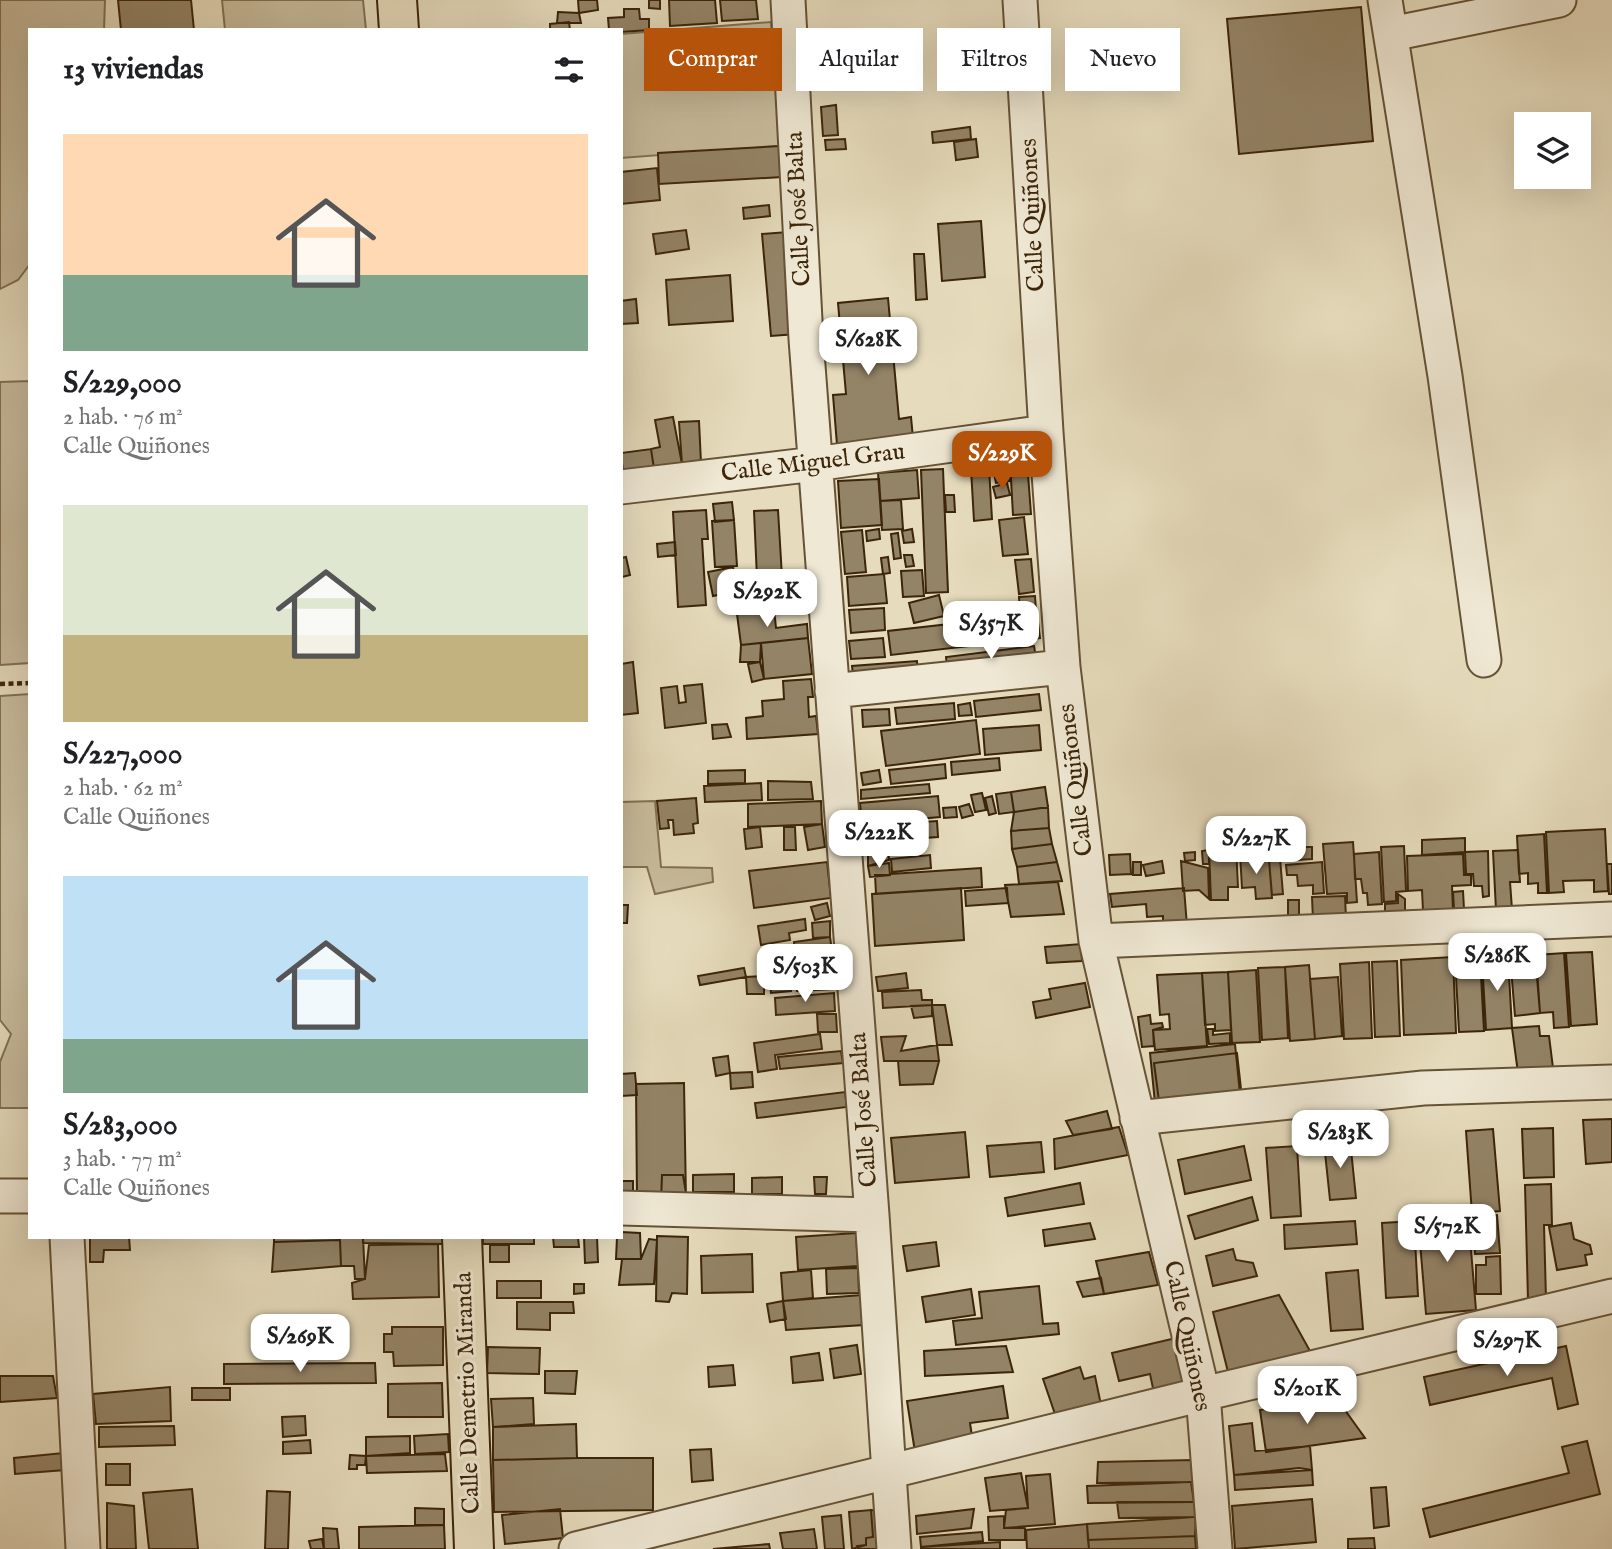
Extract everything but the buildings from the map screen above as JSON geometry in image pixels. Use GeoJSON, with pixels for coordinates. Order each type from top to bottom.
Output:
{"type":"FeatureCollection","features":[{"type":"Feature","properties":{"kind":"main road"},"geometry":{"type":"LineString","coordinates":[[397,0],[399,28]]}},
{"type":"Feature","properties":{"kind":"main road","name":"Calle Demetrio Miranda"},"geometry":{"type":"LineString","coordinates":[[462,1239],[474,1549]]}},
{"type":"Feature","properties":{"kind":"street","name":"Calle José Balta"},"geometry":{"type":"LineString","coordinates":[[788,0],[806,339],[872,1215],[894,1549]]}},
{"type":"Feature","properties":{"kind":"street","name":"Calle Quiñones"},"geometry":{"type":"LineString","coordinates":[[1020,0],[1063,667],[1096,942],[1203,1394],[1215,1549]]}},
{"type":"Feature","properties":{"kind":"street"},"geometry":{"type":"LineString","coordinates":[[1385,0],[1445,376],[1484,660]]}},
{"type":"Feature","properties":{"kind":"street"},"geometry":{"type":"LineString","coordinates":[[1391,34],[1559,0]]}},
{"type":"Feature","properties":{"kind":"street","name":"Calle Miguel Grau"},"geometry":{"type":"LineString","coordinates":[[623,487],[1046,432]]}},
{"type":"Feature","properties":{"kind":"street"},"geometry":{"type":"LineString","coordinates":[[832,691],[1063,667]]}},
{"type":"Feature","properties":{"kind":"street"},"geometry":{"type":"LineString","coordinates":[[1096,942],[1612,919]]}},
{"type":"Feature","properties":{"kind":"street"},"geometry":{"type":"LineString","coordinates":[[1138,1118],[1423,1088],[1612,1082]]}},
{"type":"Feature","properties":{"kind":"street"},"geometry":{"type":"LineString","coordinates":[[0,1196],[28,1196]]}},
{"type":"Feature","properties":{"kind":"street"},"geometry":{"type":"LineString","coordinates":[[623,1208],[872,1215]]}},
{"type":"Feature","properties":{"kind":"street"},"geometry":{"type":"LineString","coordinates":[[66,1239],[83,1549]]}},
{"type":"Feature","properties":{"kind":"street"},"geometry":{"type":"LineString","coordinates":[[576,1549],[685,1536],[889,1471],[1612,1296]]}},
{"type":"Feature","properties":{"kind":"path"},"geometry":{"type":"LineString","coordinates":[[0,684],[28,682]]}},
{"type":"Feature","properties":{"kind":"shaded area"},"geometry":{"type":"Polygon","coordinates":[[[0,0],[105,0],[104,28],[28,28],[28,267],[18,280],[0,289],[0,0]]]}},
{"type":"Feature","properties":{"kind":"shaded area"},"geometry":{"type":"Polygon","coordinates":[[[222,0],[363,0],[366,28],[225,28],[222,0]]]}},
{"type":"Feature","properties":{"kind":"shaded area"},"geometry":{"type":"Polygon","coordinates":[[[771,22],[771,28],[696,28],[771,22]]]}},
{"type":"Feature","properties":{"kind":"shaded area"},"geometry":{"type":"Polygon","coordinates":[[[644,32],[644,91],[776,91],[780,146],[623,158],[623,34],[644,32]]]}},
{"type":"Feature","properties":{"kind":"shaded area"},"geometry":{"type":"Polygon","coordinates":[[[28,381],[28,663],[0,665],[0,382],[28,381]]]}},
{"type":"Feature","properties":{"kind":"shaded area"},"geometry":{"type":"Polygon","coordinates":[[[736,578],[757,578],[764,611],[741,614],[736,578]]]}},
{"type":"Feature","properties":{"kind":"shaded area"},"geometry":{"type":"Polygon","coordinates":[[[28,694],[28,1108],[0,1108],[0,1062],[11,1034],[0,1020],[0,696],[28,694]]]}},
{"type":"Feature","properties":{"kind":"shaded area"},"geometry":{"type":"Polygon","coordinates":[[[655,801],[661,867],[712,868],[713,882],[655,894],[647,867],[623,867],[623,802],[655,801]]]}}]}
